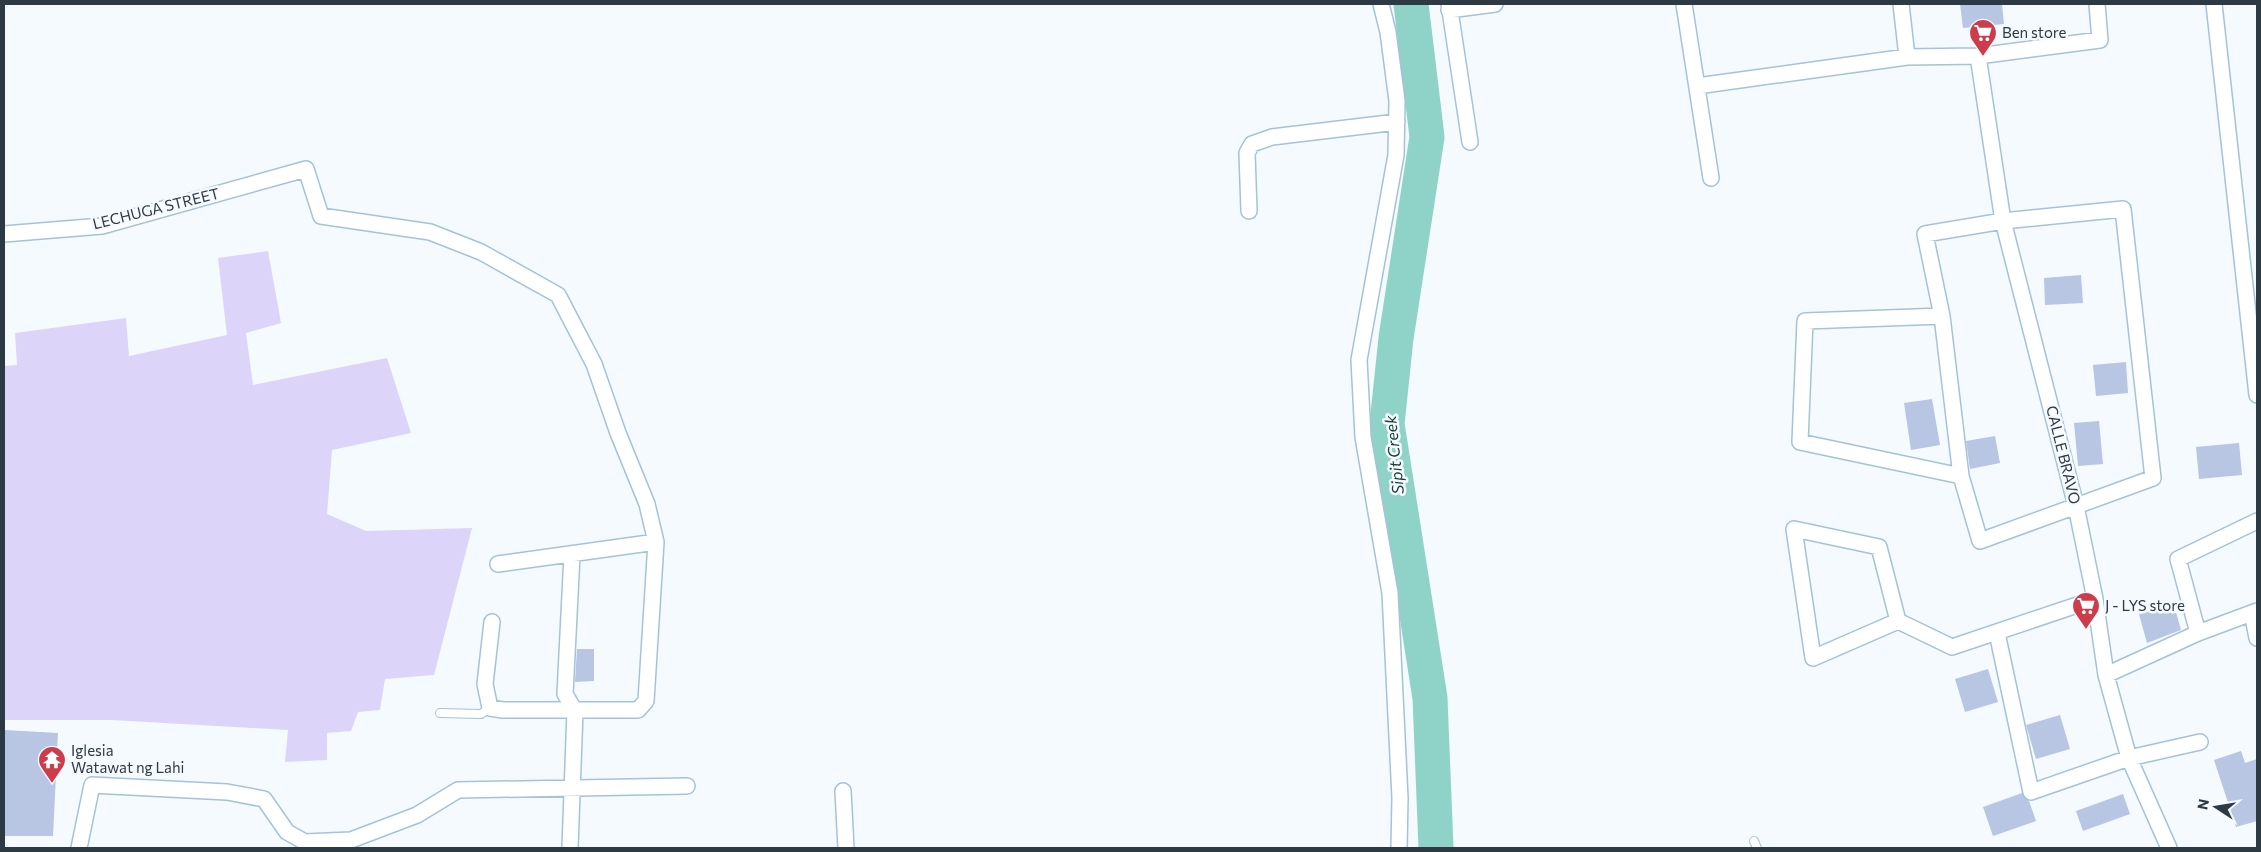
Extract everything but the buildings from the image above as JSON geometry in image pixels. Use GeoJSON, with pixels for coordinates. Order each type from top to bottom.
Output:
{"type":"FeatureCollection","features":[{"type":"Feature","properties":{"kind":"street"},"geometry":{"type":"LineString","coordinates":[[1381,4],[1388,32],[1398,102],[1396,154],[1359,360],[1363,437],[1390,593],[1400,798],[1399,848]]}},
{"type":"Feature","properties":{"kind":"street"},"geometry":{"type":"LineString","coordinates":[[1470,142],[1449,7],[1495,4]]}},
{"type":"Feature","properties":{"kind":"street"},"geometry":{"type":"LineString","coordinates":[[1684,4],[1711,178]]}},
{"type":"Feature","properties":{"kind":"street"},"geometry":{"type":"LineString","coordinates":[[1901,4],[1907,56]]}},
{"type":"Feature","properties":{"kind":"street"},"geometry":{"type":"LineString","coordinates":[[1697,86],[1907,56],[1978,56],[2100,40],[2097,4]]}},
{"type":"Feature","properties":{"kind":"street"},"geometry":{"type":"LineString","coordinates":[[2214,4],[2257,395]]}},
{"type":"Feature","properties":{"kind":"street","name":"CALLE BRAVO"},"geometry":{"type":"LineString","coordinates":[[1978,56],[2003,222],[2076,506],[2095,599],[2106,675],[2129,758],[2169,848]]}},
{"type":"Feature","properties":{"kind":"street"},"geometry":{"type":"LineString","coordinates":[[1249,211],[1247,153],[1252,144],[1281,136],[1397,122]]}},
{"type":"Feature","properties":{"kind":"street","name":"LECHUGA STREET"},"geometry":{"type":"LineString","coordinates":[[4,234],[102,226],[306,169],[321,216],[430,232],[481,252],[558,295],[594,364],[618,433],[646,504],[656,542]]}},
{"type":"Feature","properties":{"kind":"street"},"geometry":{"type":"LineString","coordinates":[[2123,209],[2153,478],[1980,541],[1961,476],[1942,316],[1925,234],[2003,222],[2123,209]]}},
{"type":"Feature","properties":{"kind":"street"},"geometry":{"type":"LineString","coordinates":[[1942,316],[1805,321],[1800,442],[1961,476]]}},
{"type":"Feature","properties":{"kind":"street"},"geometry":{"type":"LineString","coordinates":[[2198,633],[2178,559],[2257,521]]}},
{"type":"Feature","properties":{"kind":"street"},"geometry":{"type":"LineString","coordinates":[[1898,621],[1879,547],[1794,529],[1813,658],[1898,621],[1952,646],[1997,633],[2095,599]]}},
{"type":"Feature","properties":{"kind":"street"},"geometry":{"type":"LineString","coordinates":[[492,622],[485,684],[490,708],[503,710],[575,711],[638,710],[646,701],[656,542],[498,564]]}},
{"type":"Feature","properties":{"kind":"street"},"geometry":{"type":"LineString","coordinates":[[570,848],[575,711],[565,694],[572,555]]}},
{"type":"Feature","properties":{"kind":"street"},"geometry":{"type":"LineString","coordinates":[[2106,675],[2198,633],[2254,612],[2257,638]]}},
{"type":"Feature","properties":{"kind":"street"},"geometry":{"type":"LineString","coordinates":[[1997,633],[2031,792],[2129,758],[2200,742]]}},
{"type":"Feature","properties":{"kind":"street"},"geometry":{"type":"LineString","coordinates":[[79,848],[92,785],[227,792],[264,799],[287,832],[305,842],[351,840],[417,815],[458,790],[572,790],[687,786]]}},
{"type":"Feature","properties":{"kind":"street"},"geometry":{"type":"LineString","coordinates":[[843,791],[846,848]]}},
{"type":"Feature","properties":{"kind":"lane"},"geometry":{"type":"LineString","coordinates":[[440,713],[482,714],[490,708]]}},
{"type":"Feature","properties":{"kind":"shaded area"},"geometry":{"type":"Polygon","coordinates":[[[268,251],[281,323],[246,333],[253,385],[387,358],[411,433],[332,450],[327,514],[366,531],[472,528],[434,675],[385,679],[380,710],[358,712],[351,731],[327,733],[327,760],[285,762],[288,730],[112,720],[4,720],[4,366],[17,365],[15,333],[126,318],[129,356],[227,335],[218,258],[268,251]]]}},
{"type":"Feature","properties":{"kind":"waterway","name":"Sipit Creek"},"geometry":{"type":"LineString","coordinates":[[1411,4],[1427,137],[1396,338],[1387,424],[1430,698],[1436,848]]}},
{"type":"Feature","properties":{"kind":"place","name":"Ben store"},"geometry":{"type":"Point","coordinates":[1983,57]}},
{"type":"Feature","properties":{"kind":"place","name":"J - LYS store"},"geometry":{"type":"Point","coordinates":[2086,630]}},
{"type":"Feature","properties":{"kind":"place","name":"Iglesia Watawat ng Lahi"},"geometry":{"type":"Point","coordinates":[52,784]}}]}
